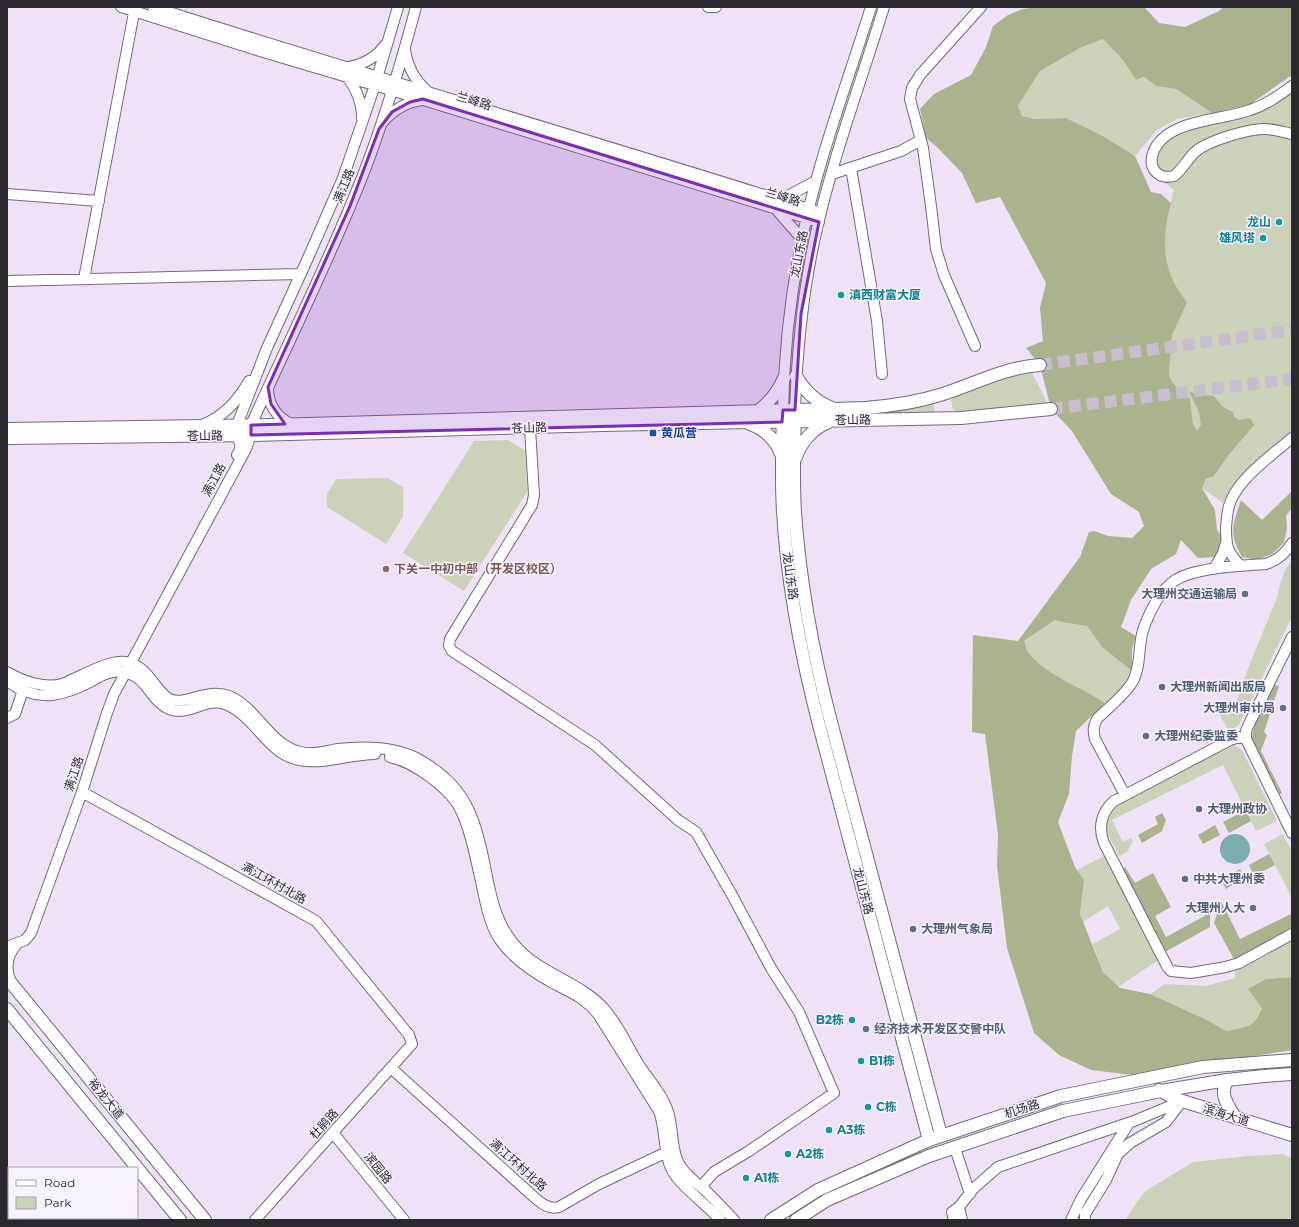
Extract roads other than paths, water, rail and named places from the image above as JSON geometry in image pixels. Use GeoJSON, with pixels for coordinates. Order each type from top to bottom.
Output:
{"type":"FeatureCollection","features":[{"type":"Feature","properties":{"kind":"main road","name":"苍山路"},"geometry":{"type":"LineString","coordinates":[[834,415],[914,402],[942,395],[999,374],[1040,365]]}},
{"type":"Feature","properties":{"kind":"main road"},"geometry":{"type":"LineString","coordinates":[[794,462],[800,448],[809,436],[834,415],[813,397],[796,376]]}},
{"type":"Feature","properties":{"kind":"main road"},"geometry":{"type":"LineString","coordinates":[[758,411],[767,404],[775,394],[784,378]]}},
{"type":"Feature","properties":{"kind":"main road","name":"苍山路"},"geometry":{"type":"LineString","coordinates":[[7,438],[237,430],[530,428],[743,422],[782,416],[834,415],[976,417],[1051,410]]}},
{"type":"Feature","properties":{"kind":"main road","name":"苍山路"},"geometry":{"type":"LineString","coordinates":[[251,430],[291,424],[758,411],[782,416]]}},
{"type":"Feature","properties":{"kind":"main road","name":"龙山东路"},"geometry":{"type":"LineString","coordinates":[[782,416],[782,502],[785,544],[793,604],[803,657],[819,725],[929,1140]]}},
{"type":"Feature","properties":{"kind":"main road","name":"龙山东路"},"geometry":{"type":"LineString","coordinates":[[795,416],[794,462],[798,543],[804,595],[815,655],[941,1135]]}},
{"type":"Feature","properties":{"kind":"main road"},"geometry":{"type":"LineString","coordinates":[[743,422],[759,428],[768,434],[776,443],[782,458]]}},
{"type":"Feature","properties":{"kind":"main road","name":"苍山路"},"geometry":{"type":"LineString","coordinates":[[7,428],[199,426],[237,430]]}},
{"type":"Feature","properties":{"kind":"main road","name":"裕龙大道"},"geometry":{"type":"LineString","coordinates":[[10,981],[204,1220]]}},
{"type":"Feature","properties":{"kind":"main road","name":"裕龙大道"},"geometry":{"type":"LineString","coordinates":[[7,1009],[137,1167]]}},
{"type":"Feature","properties":{"kind":"main road","name":"机场路"},"geometry":{"type":"LineString","coordinates":[[771,1220],[818,1190],[929,1140],[1061,1096],[1204,1067],[1292,1060]]}},
{"type":"Feature","properties":{"kind":"main road","name":"机场路"},"geometry":{"type":"LineString","coordinates":[[796,1220],[827,1200],[929,1156],[1064,1111],[1161,1091],[1227,1080],[1292,1074]]}},
{"type":"Feature","properties":{"kind":"main road","name":"滨海大道"},"geometry":{"type":"LineString","coordinates":[[1146,1079],[1161,1091],[1182,1101],[1292,1135]]}},
{"type":"Feature","properties":{"kind":"main road"},"geometry":{"type":"LineString","coordinates":[[1227,1080],[1224,1086],[1223,1094],[1226,1103],[1236,1117]]}},
{"type":"Feature","properties":{"kind":"main road"},"geometry":{"type":"LineString","coordinates":[[923,1114],[935,1111]]}},
{"type":"Feature","properties":{"kind":"main road","name":"裕龙大道"},"geometry":{"type":"LineString","coordinates":[[138,1169],[180,1220]]}},
{"type":"Feature","properties":{"kind":"street","name":"兰峰路"},"geometry":{"type":"LineString","coordinates":[[121,7],[134,9],[260,51],[347,72],[393,85],[820,217]]}},
{"type":"Feature","properties":{"kind":"street","name":"兰峰路"},"geometry":{"type":"LineString","coordinates":[[153,7],[257,40],[347,72]]}},
{"type":"Feature","properties":{"kind":"street","name":"满江路"},"geometry":{"type":"LineString","coordinates":[[10,944],[28,938],[33,929],[82,792],[110,702],[126,667],[241,448],[237,430],[267,348],[343,178],[361,129],[398,7]]}},
{"type":"Feature","properties":{"kind":"street","name":"满江路"},"geometry":{"type":"LineString","coordinates":[[10,944],[23,936],[26,931],[75,796],[106,700],[126,667],[246,449],[251,430],[268,387],[350,206],[393,85],[416,7]]}},
{"type":"Feature","properties":{"kind":"street"},"geometry":{"type":"LineString","coordinates":[[708,7],[716,7]]}},
{"type":"Feature","properties":{"kind":"street","name":"龙山东路"},"geometry":{"type":"LineString","coordinates":[[782,416],[789,312],[802,239],[816,181],[871,7]]}},
{"type":"Feature","properties":{"kind":"street","name":"龙山东路"},"geometry":{"type":"LineString","coordinates":[[795,416],[799,334],[804,294],[820,217],[884,7]]}},
{"type":"Feature","properties":{"kind":"street"},"geometry":{"type":"LineString","coordinates":[[975,346],[937,256],[925,159],[910,96],[912,88],[920,75],[981,7]]}},
{"type":"Feature","properties":{"kind":"street"},"geometry":{"type":"LineString","coordinates":[[84,279],[134,9]]}},
{"type":"Feature","properties":{"kind":"street"},"geometry":{"type":"LineString","coordinates":[[361,129],[361,102],[347,72],[374,57],[389,40]]}},
{"type":"Feature","properties":{"kind":"street"},"geometry":{"type":"LineString","coordinates":[[376,136],[383,123],[392,112],[424,95],[410,69],[405,47]]}},
{"type":"Feature","properties":{"kind":"street"},"geometry":{"type":"LineString","coordinates":[[1292,86],[1273,100],[1258,107],[1241,113],[1197,122],[1170,133],[1163,138],[1154,150],[1151,163],[1160,176],[1174,176],[1195,152],[1224,138],[1251,130],[1263,129],[1292,134]]}},
{"type":"Feature","properties":{"kind":"street"},"geometry":{"type":"LineString","coordinates":[[832,174],[900,152],[921,140]]}},
{"type":"Feature","properties":{"kind":"street"},"geometry":{"type":"LineString","coordinates":[[851,168],[877,321],[882,374]]}},
{"type":"Feature","properties":{"kind":"street"},"geometry":{"type":"LineString","coordinates":[[802,239],[777,204],[816,181]]}},
{"type":"Feature","properties":{"kind":"street"},"geometry":{"type":"LineString","coordinates":[[7,194],[99,201]]}},
{"type":"Feature","properties":{"kind":"street"},"geometry":{"type":"LineString","coordinates":[[7,281],[301,274]]}},
{"type":"Feature","properties":{"kind":"street"},"geometry":{"type":"LineString","coordinates":[[199,426],[219,416],[233,404],[246,387],[267,348]]}},
{"type":"Feature","properties":{"kind":"street"},"geometry":{"type":"LineString","coordinates":[[268,387],[269,398],[273,409],[281,418],[291,424]]}},
{"type":"Feature","properties":{"kind":"street"},"geometry":{"type":"LineString","coordinates":[[530,428],[534,494],[532,505],[450,639],[449,646],[452,651],[594,744],[678,820],[696,832],[771,968],[799,1012],[834,1093],[750,1151],[714,1172],[701,1187]]}},
{"type":"Feature","properties":{"kind":"street"},"geometry":{"type":"LineString","coordinates":[[1214,569],[1220,560],[1226,543],[1228,507],[1236,490],[1264,461],[1292,438]]}},
{"type":"Feature","properties":{"kind":"street"},"geometry":{"type":"LineString","coordinates":[[1226,543],[1230,553],[1241,566]]}},
{"type":"Feature","properties":{"kind":"street"},"geometry":{"type":"LineString","coordinates":[[1125,795],[1095,739],[1093,726],[1097,719],[1132,682],[1137,669],[1143,631],[1162,592],[1173,582],[1182,577],[1214,569],[1266,564],[1274,561],[1284,553],[1292,543]]}},
{"type":"Feature","properties":{"kind":"street"},"geometry":{"type":"LineString","coordinates":[[1292,637],[1246,731],[1246,739],[1292,833]]}},
{"type":"Feature","properties":{"kind":"street"},"geometry":{"type":"LineString","coordinates":[[7,672],[23,681],[52,686],[78,682],[126,667],[133,675],[142,680],[155,698],[168,709],[180,711],[210,703],[217,702],[225,704],[240,713],[271,743],[286,755],[303,761],[335,754],[373,754],[389,756],[419,769],[434,780],[469,810],[476,829],[494,904],[500,922],[508,936],[530,959],[553,975],[588,994],[607,1012],[639,1066],[666,1105],[676,1156],[684,1172],[734,1220]]}},
{"type":"Feature","properties":{"kind":"street"},"geometry":{"type":"LineString","coordinates":[[7,681],[23,690],[38,695],[51,696],[65,693],[78,682]]}},
{"type":"Feature","properties":{"kind":"street"},"geometry":{"type":"LineString","coordinates":[[7,718],[15,714],[23,690]]}},
{"type":"Feature","properties":{"kind":"street"},"geometry":{"type":"LineString","coordinates":[[1246,739],[1239,737],[1230,740],[1114,801],[1104,812],[1100,830],[1102,838],[1155,943],[1171,971],[1191,973],[1226,967],[1239,963],[1292,934]]}},
{"type":"Feature","properties":{"kind":"street","name":"满江环村北路"},"geometry":{"type":"LineString","coordinates":[[82,792],[316,921],[409,1035],[412,1044]]}},
{"type":"Feature","properties":{"kind":"street"},"geometry":{"type":"LineString","coordinates":[[460,801],[488,915],[497,935],[506,948],[521,962],[549,981],[579,996],[590,1005],[601,1018],[658,1108],[664,1125],[670,1166],[676,1176],[720,1220]]}},
{"type":"Feature","properties":{"kind":"street"},"geometry":{"type":"LineString","coordinates":[[10,944],[11,952],[7,971],[10,981]]}},
{"type":"Feature","properties":{"kind":"street","name":"杜鹃路"},"geometry":{"type":"LineString","coordinates":[[255,1220],[412,1044]]}},
{"type":"Feature","properties":{"kind":"street","name":"满江环村北路"},"geometry":{"type":"LineString","coordinates":[[391,1068],[534,1197],[548,1207],[559,1207],[600,1184],[667,1152]]}},
{"type":"Feature","properties":{"kind":"street"},"geometry":{"type":"LineString","coordinates":[[954,1220],[952,1212],[959,1207],[998,1167],[1129,1123],[1182,1101]]}},
{"type":"Feature","properties":{"kind":"street"},"geometry":{"type":"LineString","coordinates":[[1085,1220],[1085,1214],[1106,1180],[1118,1154],[1130,1143],[1166,1122],[1182,1101]]}},
{"type":"Feature","properties":{"kind":"street"},"geometry":{"type":"LineString","coordinates":[[1071,1220],[1081,1199],[1129,1123]]}},
{"type":"Feature","properties":{"kind":"street","name":"滨园路"},"geometry":{"type":"LineString","coordinates":[[333,1133],[404,1220]]}},
{"type":"Feature","properties":{"kind":"street"},"geometry":{"type":"LineString","coordinates":[[955,1148],[970,1194]]}},
{"type":"Feature","properties":{"kind":"street"},"geometry":{"type":"LineString","coordinates":[[959,1207],[962,1220]]}},
{"type":"Feature","properties":{"kind":"tunnel"},"geometry":{"type":"LineString","coordinates":[[1040,365],[1292,330]]}},
{"type":"Feature","properties":{"kind":"tunnel"},"geometry":{"type":"LineString","coordinates":[[1051,409],[1292,379]]}},
{"type":"Feature","properties":{"kind":"place","name":"龙山"},"geometry":{"type":"Point","coordinates":[1279,222]}},
{"type":"Feature","properties":{"kind":"place","name":"雄风塔"},"geometry":{"type":"Point","coordinates":[1263,238]}},
{"type":"Feature","properties":{"kind":"place","name":"滇西财富大厦"},"geometry":{"type":"Point","coordinates":[841,295]}},
{"type":"Feature","properties":{"kind":"place","name":"黄瓜营"},"geometry":{"type":"Point","coordinates":[653,433]}},
{"type":"Feature","properties":{"kind":"place","name":"下关一中初中部（开发区校区）"},"geometry":{"type":"Point","coordinates":[386,569]}},
{"type":"Feature","properties":{"kind":"place","name":"大理州交通运输局"},"geometry":{"type":"Point","coordinates":[1245,594]}},
{"type":"Feature","properties":{"kind":"place","name":"大理州新闻出版局"},"geometry":{"type":"Point","coordinates":[1162,687]}},
{"type":"Feature","properties":{"kind":"place","name":"大理州审计局"},"geometry":{"type":"Point","coordinates":[1283,708]}},
{"type":"Feature","properties":{"kind":"place","name":"大理州纪委监委"},"geometry":{"type":"Point","coordinates":[1146,736]}},
{"type":"Feature","properties":{"kind":"place","name":"大理州政协"},"geometry":{"type":"Point","coordinates":[1199,809]}},
{"type":"Feature","properties":{"kind":"place","name":"中共大理州委"},"geometry":{"type":"Point","coordinates":[1185,879]}},
{"type":"Feature","properties":{"kind":"place","name":"大理州人大"},"geometry":{"type":"Point","coordinates":[1253,908]}},
{"type":"Feature","properties":{"kind":"place","name":"大理州气象局"},"geometry":{"type":"Point","coordinates":[913,929]}},
{"type":"Feature","properties":{"kind":"place","name":"B2栋"},"geometry":{"type":"Point","coordinates":[852,1020]}},
{"type":"Feature","properties":{"kind":"place","name":"经济技术开发区交警中队"},"geometry":{"type":"Point","coordinates":[866,1029]}},
{"type":"Feature","properties":{"kind":"place","name":"B1栋"},"geometry":{"type":"Point","coordinates":[861,1061]}},
{"type":"Feature","properties":{"kind":"place","name":"C栋"},"geometry":{"type":"Point","coordinates":[868,1107]}},
{"type":"Feature","properties":{"kind":"place","name":"A3栋"},"geometry":{"type":"Point","coordinates":[829,1130]}},
{"type":"Feature","properties":{"kind":"place","name":"A2栋"},"geometry":{"type":"Point","coordinates":[788,1154]}},
{"type":"Feature","properties":{"kind":"place","name":"A1栋"},"geometry":{"type":"Point","coordinates":[746,1178]}}]}
